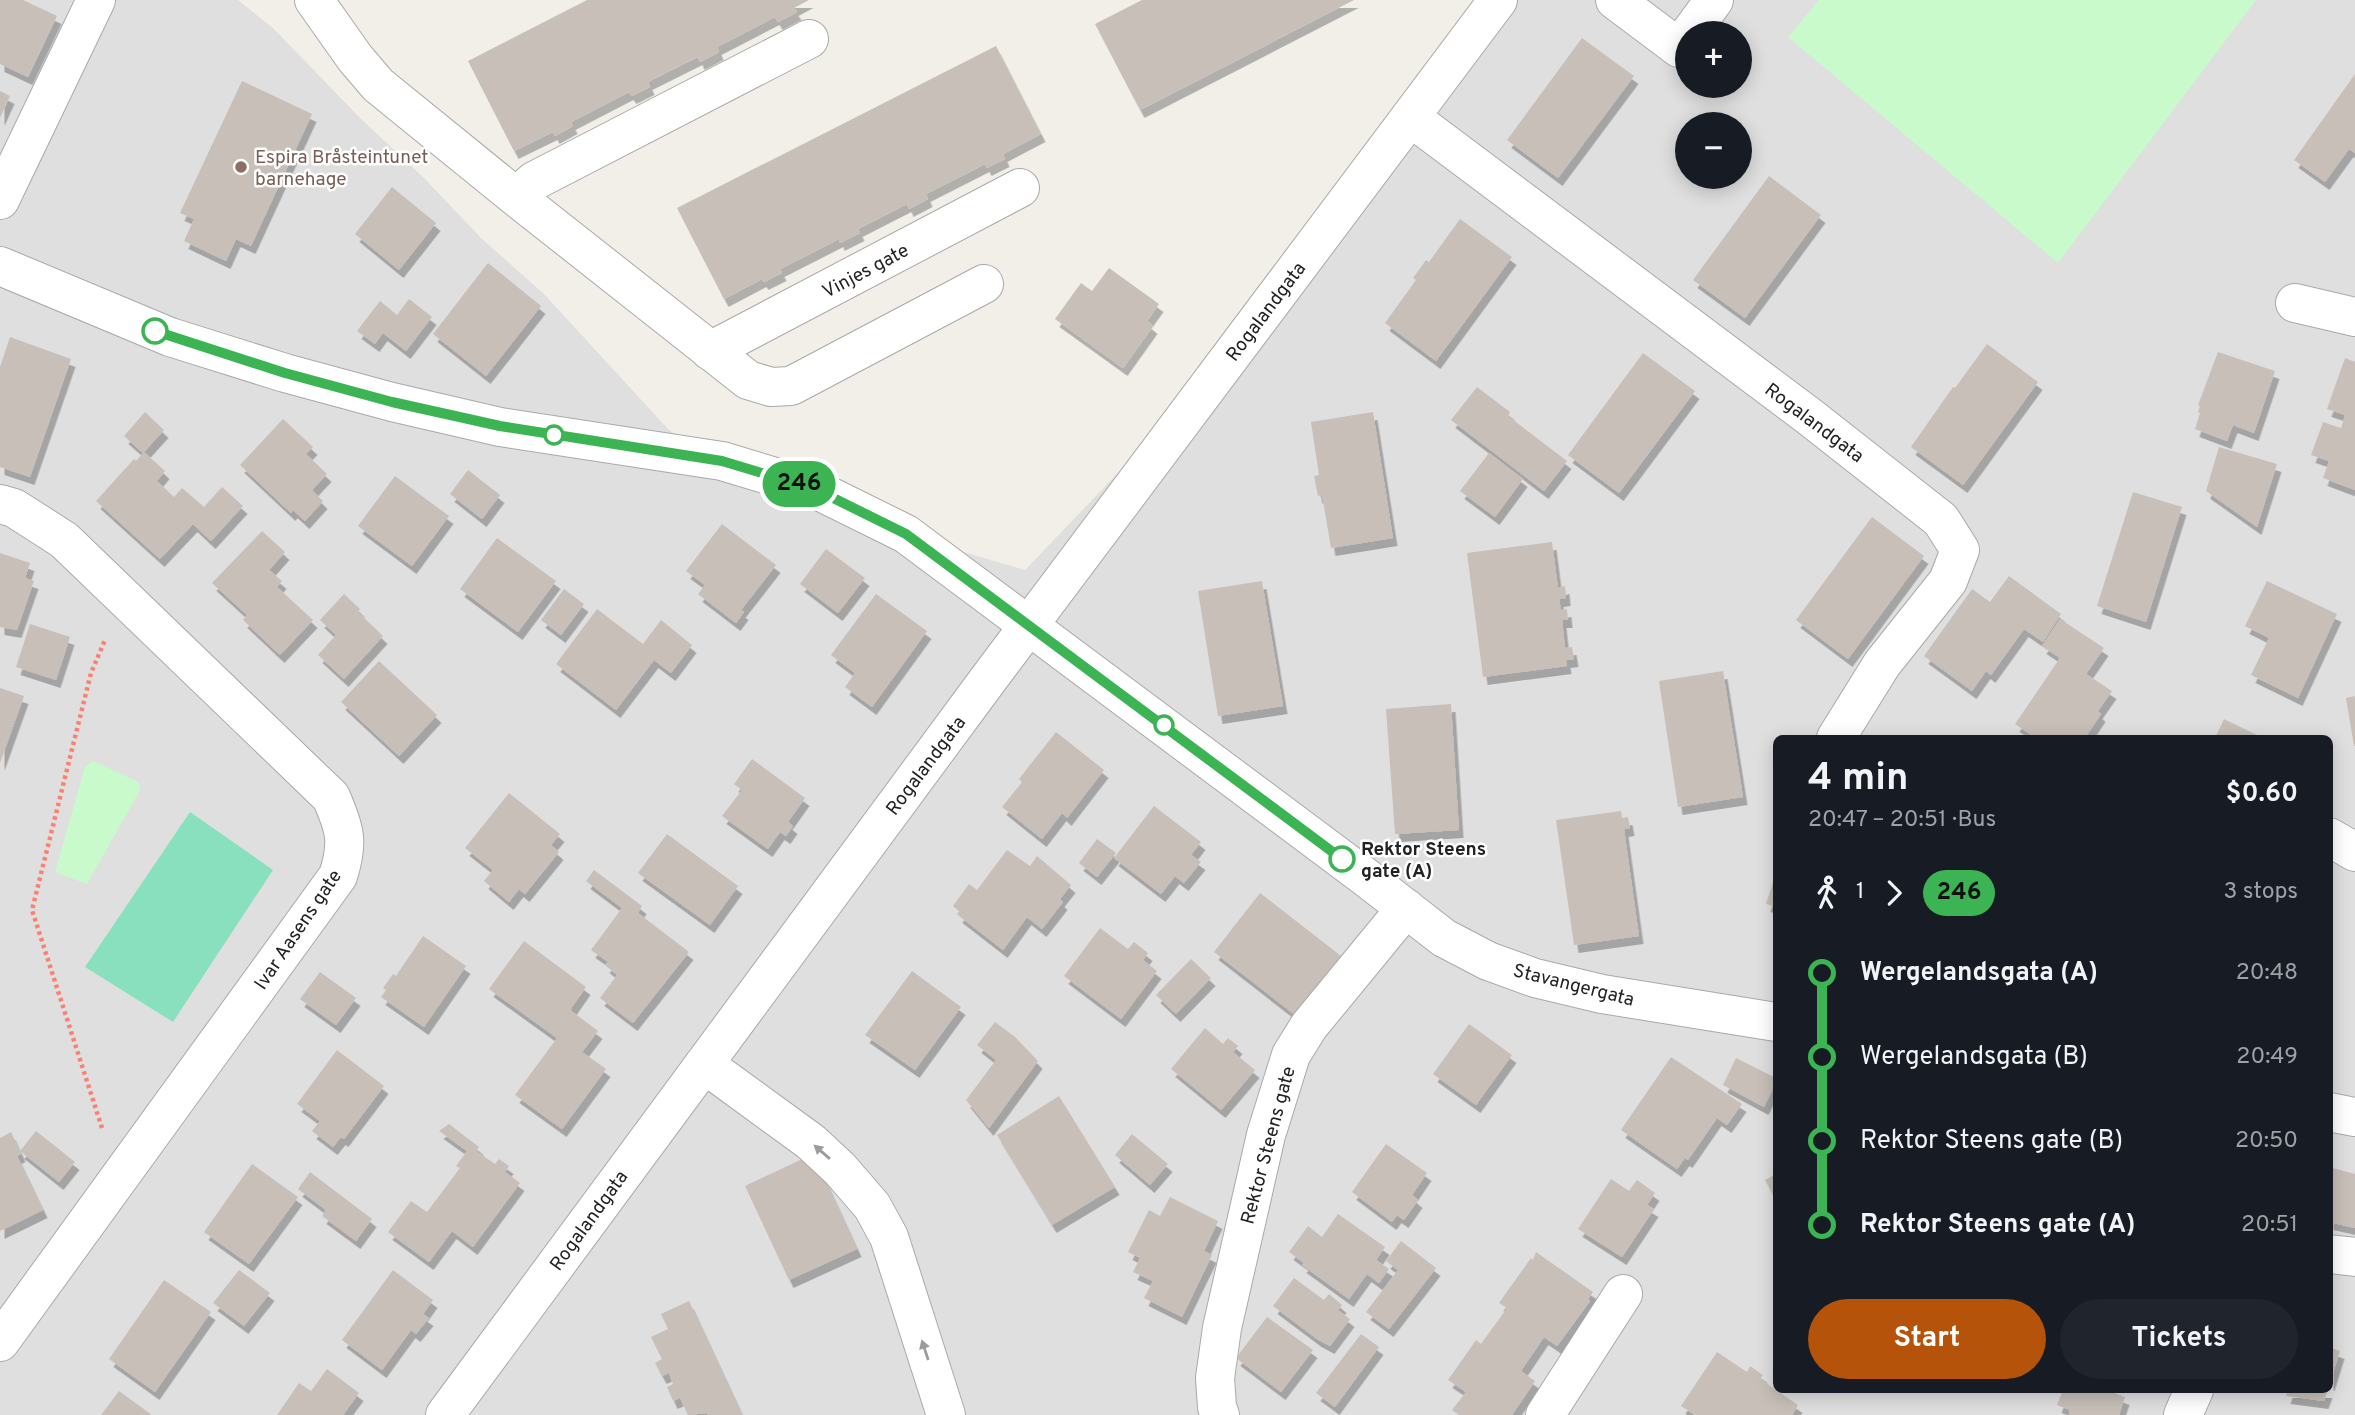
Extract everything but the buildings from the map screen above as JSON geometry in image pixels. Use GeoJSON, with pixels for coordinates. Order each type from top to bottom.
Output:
{"type":"FeatureCollection","features":[{"type":"Feature","properties":{"kind":"street"},"geometry":{"type":"LineString","coordinates":[[0,200],[96,0]]}},
{"type":"Feature","properties":{"kind":"street"},"geometry":{"type":"LineString","coordinates":[[314,0],[355,58],[379,85],[748,380],[771,387],[791,386],[984,284]]}},
{"type":"Feature","properties":{"kind":"street","name":"Rogalandgata"},"geometry":{"type":"LineString","coordinates":[[445,1415],[1029,625],[1498,0]]}},
{"type":"Feature","properties":{"kind":"street"},"geometry":{"type":"LineString","coordinates":[[1615,0],[1675,45]]}},
{"type":"Feature","properties":{"kind":"street"},"geometry":{"type":"LineString","coordinates":[[1699,21],[1714,0]]}},
{"type":"Feature","properties":{"kind":"street"},"geometry":{"type":"LineString","coordinates":[[516,197],[534,181],[809,39]]}},
{"type":"Feature","properties":{"kind":"street","name":"Rogalandgata"},"geometry":{"type":"LineString","coordinates":[[1410,117],[1788,401],[1941,520],[1960,550],[1948,581],[1882,664],[1838,735]]}},
{"type":"Feature","properties":{"kind":"street","name":"Vinjes gate"},"geometry":{"type":"LineString","coordinates":[[710,351],[1020,188]]}},
{"type":"Feature","properties":{"kind":"street","name":"Stavangergata"},"geometry":{"type":"LineString","coordinates":[[0,266],[170,337],[285,373],[500,426],[722,461],[815,489],[906,534],[1444,938],[1488,961],[1535,978],[1602,994],[1773,1022]]}},
{"type":"Feature","properties":{"kind":"street"},"geometry":{"type":"LineString","coordinates":[[2294,303],[2355,317]]}},
{"type":"Feature","properties":{"kind":"street","name":"Ivar Aasens gate"},"geometry":{"type":"LineString","coordinates":[[0,504],[14,508],[64,540],[331,797],[343,824],[346,853],[338,876],[0,1342]]}},
{"type":"Feature","properties":{"kind":"street"},"geometry":{"type":"LineString","coordinates":[[2333,839],[2355,852]]}},
{"type":"Feature","properties":{"kind":"street","name":"Rektor Steens gate"},"geometry":{"type":"LineString","coordinates":[[1220,1415],[1215,1378],[1222,1328],[1279,1086],[1291,1055],[1309,1026],[1406,908]]}},
{"type":"Feature","properties":{"kind":"street"},"geometry":{"type":"LineString","coordinates":[[704,1064],[811,1142],[841,1169],[872,1206],[890,1237],[946,1415]]}},
{"type":"Feature","properties":{"kind":"street"},"geometry":{"type":"LineString","coordinates":[[2333,1113],[2355,1117]]}},
{"type":"Feature","properties":{"kind":"street"},"geometry":{"type":"LineString","coordinates":[[2333,1254],[2355,1257]]}},
{"type":"Feature","properties":{"kind":"street"},"geometry":{"type":"LineString","coordinates":[[1545,1415],[1623,1294]]}},
{"type":"Feature","properties":{"kind":"street"},"geometry":{"type":"LineString","coordinates":[[2183,1415],[2193,1393]]}},
{"type":"Feature","properties":{"kind":"path"},"geometry":{"type":"LineString","coordinates":[[122,1174],[110,1153],[32,910],[91,673],[123,597]]}},
{"type":"Feature","properties":{"kind":"shaded area"},"geometry":{"type":"Polygon","coordinates":[[[0,0],[238,0],[274,29],[481,238],[544,294],[668,429],[719,468],[933,543],[1025,570],[1159,430],[1513,0],[2355,0],[2355,1415],[0,1415],[0,0]]]}},
{"type":"Feature","properties":{"kind":"green space"},"geometry":{"type":"Polygon","coordinates":[[[1819,0],[2256,0],[2058,263],[1788,37],[1819,0]]]}},
{"type":"Feature","properties":{"kind":"green space"},"geometry":{"type":"Polygon","coordinates":[[[93,761],[138,782],[140,790],[87,884],[55,872],[85,767],[93,761]]]}},
{"type":"Feature","properties":{"kind":"green space"},"geometry":{"type":"Polygon","coordinates":[[[190,812],[273,870],[173,1022],[85,967],[190,812]]]}},
{"type":"Feature","properties":{"kind":"bus line","name":"246"},"geometry":{"type":"LineString","coordinates":[[155,331],[285,373],[392,402],[500,426],[722,461],[815,489],[906,534],[1342,859]]}},
{"type":"Feature","properties":{"kind":"place","name":"Espira Bråsteintunet barnehage"},"geometry":{"type":"Point","coordinates":[241,167]}},
{"type":"Feature","properties":{"kind":"place","name":"Rektor Steens gate (A)"},"geometry":{"type":"Point","coordinates":[1342,859]}}]}
